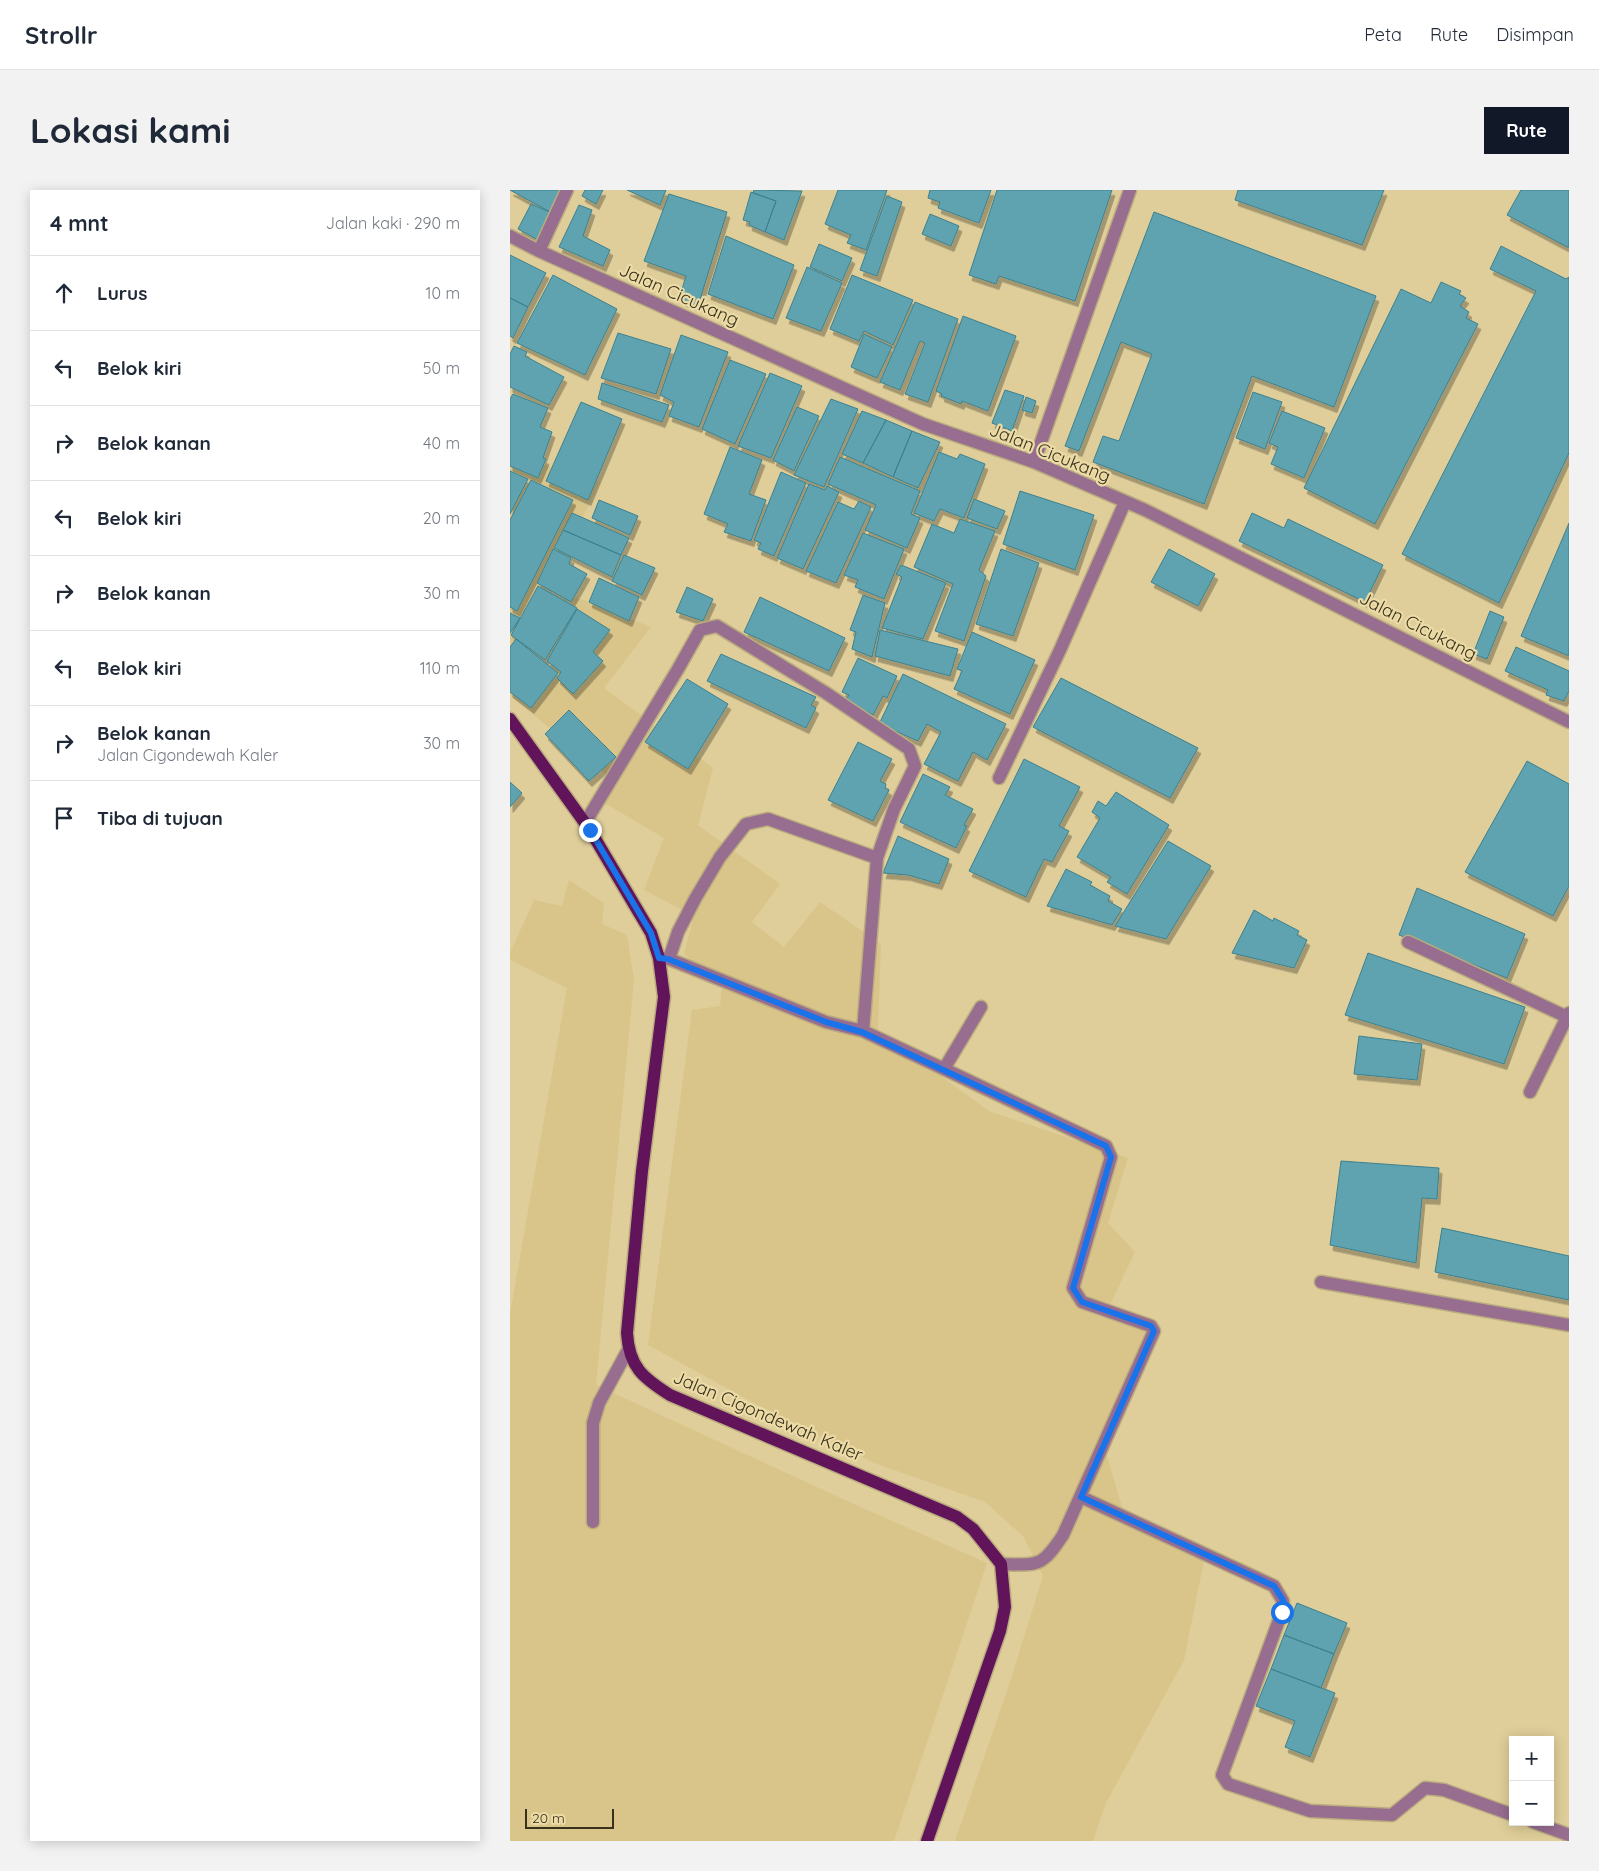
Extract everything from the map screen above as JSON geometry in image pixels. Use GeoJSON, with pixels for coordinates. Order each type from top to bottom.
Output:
{"type":"FeatureCollection","features":[{"type":"Feature","properties":{"kind":"main road","name":"Jalan Cigondewah Kaler"},"geometry":{"type":"LineString","coordinates":[[510,719],[585,823],[651,933],[664,959],[664,997],[641,1181],[626,1333],[628,1350],[642,1376],[670,1395],[957,1516],[973,1529],[1001,1564]]}},
{"type":"Feature","properties":{"kind":"main road"},"geometry":{"type":"LineString","coordinates":[[927,1841],[1000,1631],[1005,1607],[1001,1564]]}},
{"type":"Feature","properties":{"kind":"street"},"geometry":{"type":"LineString","coordinates":[[539,251],[567,190]]}},
{"type":"Feature","properties":{"kind":"street"},"geometry":{"type":"LineString","coordinates":[[1034,462],[1130,190]]}},
{"type":"Feature","properties":{"kind":"street","name":"Jalan Cicukang"},"geometry":{"type":"LineString","coordinates":[[510,236],[539,251],[923,424],[1034,462],[1125,502],[1277,574],[1569,722]]}},
{"type":"Feature","properties":{"kind":"street"},"geometry":{"type":"LineString","coordinates":[[999,778],[1060,650],[1125,502]]}},
{"type":"Feature","properties":{"kind":"street"},"geometry":{"type":"LineString","coordinates":[[585,823],[700,630],[717,626],[826,693],[909,749],[915,766],[894,809],[877,858],[862,1032]]}},
{"type":"Feature","properties":{"kind":"street"},"geometry":{"type":"LineString","coordinates":[[877,858],[768,819],[746,824],[720,857],[695,898],[664,959],[826,1022],[862,1032],[1106,1146],[1111,1157],[1073,1288],[1082,1302],[1151,1326],[1154,1331],[1081,1497],[1063,1535],[1050,1556],[1041,1562],[1029,1565],[1001,1564]]}},
{"type":"Feature","properties":{"kind":"street"},"geometry":{"type":"LineString","coordinates":[[1408,942],[1568,1015],[1530,1092]]}},
{"type":"Feature","properties":{"kind":"street"},"geometry":{"type":"LineString","coordinates":[[944,1070],[981,1007]]}},
{"type":"Feature","properties":{"kind":"street"},"geometry":{"type":"LineString","coordinates":[[1321,1282],[1569,1325]]}},
{"type":"Feature","properties":{"kind":"street"},"geometry":{"type":"LineString","coordinates":[[593,1522],[593,1423],[599,1403],[628,1350]]}},
{"type":"Feature","properties":{"kind":"street"},"geometry":{"type":"LineString","coordinates":[[1081,1497],[1274,1586],[1283,1600],[1282,1612],[1222,1775],[1228,1784],[1310,1811],[1392,1815],[1425,1788],[1444,1790],[1509,1814]]}},
{"type":"Feature","properties":{"kind":"street"},"geometry":{"type":"LineString","coordinates":[[1544,1826],[1569,1835]]}},
{"type":"Feature","properties":{"kind":"shaded area"},"geometry":{"type":"Polygon","coordinates":[[[510,454],[600,482],[549,586],[651,627],[604,688],[713,768],[698,825],[780,884],[752,922],[784,947],[820,902],[881,944],[878,1030],[989,1111],[1128,1158],[1108,1223],[1135,1252],[1108,1309],[1147,1326],[1137,1386],[1105,1449],[1122,1507],[1205,1555],[1184,1660],[1106,1803],[1093,1841],[955,1841],[1009,1685],[1043,1576],[1023,1536],[985,1502],[877,1464],[752,1402],[648,1345],[692,1010],[720,1006],[722,986],[684,954],[694,916],[644,890],[664,838],[606,804],[612,780],[510,695],[510,454]]]}},
{"type":"Feature","properties":{"kind":"shaded area"},"geometry":{"type":"Polygon","coordinates":[[[569,880],[604,903],[602,924],[627,935],[634,980],[596,1385],[847,1501],[987,1563],[894,1841],[510,1841],[510,1314],[567,988],[510,960],[510,953],[534,900],[562,906],[569,880]]]}},
{"type":"Feature","properties":{"kind":"building"},"geometry":{"type":"Polygon","coordinates":[[[510,190],[561,190],[552,213],[510,190]]]}},
{"type":"Feature","properties":{"kind":"building"},"geometry":{"type":"Polygon","coordinates":[[[585,190],[603,190],[596,204],[582,196],[585,190]]]}},
{"type":"Feature","properties":{"kind":"building"},"geometry":{"type":"Polygon","coordinates":[[[627,190],[666,190],[660,205],[627,190]]]}},
{"type":"Feature","properties":{"kind":"building"},"geometry":{"type":"Polygon","coordinates":[[[754,190],[802,191],[784,240],[765,232],[776,201],[753,193],[754,190]]]}},
{"type":"Feature","properties":{"kind":"building"},"geometry":{"type":"Polygon","coordinates":[[[838,190],[887,190],[866,250],[847,243],[851,235],[825,224],[838,190]]]}},
{"type":"Feature","properties":{"kind":"building"},"geometry":{"type":"Polygon","coordinates":[[[930,190],[991,190],[979,223],[938,208],[940,202],[928,198],[930,190]]]}},
{"type":"Feature","properties":{"kind":"building"},"geometry":{"type":"Polygon","coordinates":[[[997,190],[1112,190],[1075,301],[999,276],[996,284],[969,275],[997,190]]]}},
{"type":"Feature","properties":{"kind":"building"},"geometry":{"type":"Polygon","coordinates":[[[1238,190],[1384,190],[1362,245],[1235,200],[1238,190]]]}},
{"type":"Feature","properties":{"kind":"building"},"geometry":{"type":"Polygon","coordinates":[[[1521,190],[1569,190],[1569,248],[1507,215],[1521,190]]]}},
{"type":"Feature","properties":{"kind":"building"},"geometry":{"type":"Polygon","coordinates":[[[751,192],[776,201],[765,232],[749,225],[750,222],[743,220],[751,192]]]}},
{"type":"Feature","properties":{"kind":"building"},"geometry":{"type":"Polygon","coordinates":[[[669,194],[727,212],[698,306],[679,299],[686,276],[644,261],[669,194]]]}},
{"type":"Feature","properties":{"kind":"building"},"geometry":{"type":"Polygon","coordinates":[[[887,196],[902,202],[877,276],[860,270],[887,196]]]}},
{"type":"Feature","properties":{"kind":"building"},"geometry":{"type":"Polygon","coordinates":[[[531,204],[552,213],[540,241],[518,229],[531,204]]]}},
{"type":"Feature","properties":{"kind":"building"},"geometry":{"type":"Polygon","coordinates":[[[579,205],[592,210],[583,236],[610,250],[603,266],[559,247],[579,205]]]}},
{"type":"Feature","properties":{"kind":"building"},"geometry":{"type":"Polygon","coordinates":[[[1154,212],[1376,296],[1334,407],[1252,376],[1204,504],[1093,462],[1103,436],[1119,441],[1152,354],[1121,342],[1079,451],[1065,446],[1154,212]]]}},
{"type":"Feature","properties":{"kind":"building"},"geometry":{"type":"Polygon","coordinates":[[[930,214],[959,226],[951,246],[922,234],[930,214]]]}},
{"type":"Feature","properties":{"kind":"building"},"geometry":{"type":"Polygon","coordinates":[[[726,236],[794,265],[773,319],[708,294],[726,236]]]}},
{"type":"Feature","properties":{"kind":"building"},"geometry":{"type":"Polygon","coordinates":[[[819,244],[852,258],[842,281],[810,267],[819,244]]]}},
{"type":"Feature","properties":{"kind":"building"},"geometry":{"type":"Polygon","coordinates":[[[1501,246],[1566,279],[1569,277],[1569,453],[1499,603],[1402,554],[1536,291],[1490,269],[1501,246]]]}},
{"type":"Feature","properties":{"kind":"building"},"geometry":{"type":"Polygon","coordinates":[[[510,255],[546,273],[528,307],[510,298],[510,255]]]}},
{"type":"Feature","properties":{"kind":"building"},"geometry":{"type":"Polygon","coordinates":[[[807,267],[842,283],[821,331],[786,318],[807,267]]]}},
{"type":"Feature","properties":{"kind":"building"},"geometry":{"type":"Polygon","coordinates":[[[553,275],[617,309],[585,375],[517,343],[553,275]]]}},
{"type":"Feature","properties":{"kind":"building"},"geometry":{"type":"Polygon","coordinates":[[[852,275],[913,300],[893,345],[864,331],[859,341],[830,329],[852,275]]]}},
{"type":"Feature","properties":{"kind":"building"},"geometry":{"type":"Polygon","coordinates":[[[1441,282],[1461,291],[1459,294],[1466,298],[1460,306],[1469,312],[1466,318],[1478,324],[1375,524],[1304,488],[1401,289],[1431,303],[1441,282]]]}},
{"type":"Feature","properties":{"kind":"building"},"geometry":{"type":"Polygon","coordinates":[[[510,298],[528,307],[513,338],[510,336],[510,298]]]}},
{"type":"Feature","properties":{"kind":"building"},"geometry":{"type":"Polygon","coordinates":[[[915,302],[958,319],[928,402],[905,394],[925,343],[920,341],[900,390],[880,382],[915,302]]]}},
{"type":"Feature","properties":{"kind":"building"},"geometry":{"type":"Polygon","coordinates":[[[963,316],[1016,336],[988,411],[962,401],[961,404],[941,396],[942,394],[936,391],[963,316]]]}},
{"type":"Feature","properties":{"kind":"building"},"geometry":{"type":"Polygon","coordinates":[[[618,333],[671,349],[656,394],[601,378],[618,333]]]}},
{"type":"Feature","properties":{"kind":"building"},"geometry":{"type":"Polygon","coordinates":[[[864,334],[892,347],[877,378],[851,367],[864,334]]]}},
{"type":"Feature","properties":{"kind":"building"},"geometry":{"type":"Polygon","coordinates":[[[681,335],[728,352],[699,427],[669,416],[674,402],[660,395],[681,335]]]}},
{"type":"Feature","properties":{"kind":"building"},"geometry":{"type":"Polygon","coordinates":[[[514,346],[527,352],[525,356],[564,377],[549,405],[510,387],[510,354],[514,346]]]}},
{"type":"Feature","properties":{"kind":"building"},"geometry":{"type":"Polygon","coordinates":[[[730,360],[766,374],[735,444],[702,429],[730,360]]]}},
{"type":"Feature","properties":{"kind":"building"},"geometry":{"type":"Polygon","coordinates":[[[770,373],[802,386],[771,458],[738,446],[770,373]]]}},
{"type":"Feature","properties":{"kind":"building"},"geometry":{"type":"Polygon","coordinates":[[[602,383],[669,405],[662,422],[598,399],[602,383]]]}},
{"type":"Feature","properties":{"kind":"building"},"geometry":{"type":"Polygon","coordinates":[[[1005,390],[1024,396],[1012,431],[992,423],[1005,390]]]}},
{"type":"Feature","properties":{"kind":"building"},"geometry":{"type":"Polygon","coordinates":[[[1253,392],[1282,402],[1265,449],[1236,438],[1253,392]]]}},
{"type":"Feature","properties":{"kind":"building"},"geometry":{"type":"Polygon","coordinates":[[[513,394],[548,408],[540,427],[552,432],[543,458],[546,459],[538,478],[510,466],[510,399],[513,394]]]}},
{"type":"Feature","properties":{"kind":"building"},"geometry":{"type":"Polygon","coordinates":[[[1026,397],[1036,401],[1032,413],[1022,410],[1026,397]]]}},
{"type":"Feature","properties":{"kind":"building"},"geometry":{"type":"Polygon","coordinates":[[[831,399],[858,409],[824,487],[794,475],[831,399]]]}},
{"type":"Feature","properties":{"kind":"building"},"geometry":{"type":"Polygon","coordinates":[[[581,402],[622,419],[588,500],[546,481],[581,402]]]}},
{"type":"Feature","properties":{"kind":"building"},"geometry":{"type":"Polygon","coordinates":[[[797,407],[819,416],[794,471],[773,460],[797,407]]]}},
{"type":"Feature","properties":{"kind":"building"},"geometry":{"type":"Polygon","coordinates":[[[862,411],[886,420],[863,463],[842,454],[862,411]]]}},
{"type":"Feature","properties":{"kind":"building"},"geometry":{"type":"Polygon","coordinates":[[[1282,411],[1325,428],[1304,478],[1271,464],[1278,447],[1269,443],[1282,411]]]}},
{"type":"Feature","properties":{"kind":"building"},"geometry":{"type":"Polygon","coordinates":[[[886,420],[912,431],[893,477],[863,463],[886,420]]]}},
{"type":"Feature","properties":{"kind":"building"},"geometry":{"type":"Polygon","coordinates":[[[912,431],[940,442],[918,488],[893,477],[912,431]]]}},
{"type":"Feature","properties":{"kind":"building"},"geometry":{"type":"Polygon","coordinates":[[[730,447],[762,460],[749,494],[766,500],[751,541],[724,532],[728,524],[704,514],[730,447]]]}},
{"type":"Feature","properties":{"kind":"building"},"geometry":{"type":"Polygon","coordinates":[[[939,452],[957,459],[960,454],[985,464],[964,518],[940,509],[934,521],[914,513],[939,452]]]}},
{"type":"Feature","properties":{"kind":"building"},"geometry":{"type":"Polygon","coordinates":[[[840,457],[920,491],[911,514],[920,518],[907,548],[865,530],[876,505],[828,484],[840,457]]]}},
{"type":"Feature","properties":{"kind":"building"},"geometry":{"type":"Polygon","coordinates":[[[510,471],[528,479],[510,514],[510,471]]]}},
{"type":"Feature","properties":{"kind":"building"},"geometry":{"type":"Polygon","coordinates":[[[781,472],[806,483],[774,556],[758,549],[761,543],[754,540],[781,472]]]}},
{"type":"Feature","properties":{"kind":"building"},"geometry":{"type":"Polygon","coordinates":[[[531,480],[573,500],[517,611],[510,607],[510,520],[531,480]]]}},
{"type":"Feature","properties":{"kind":"building"},"geometry":{"type":"Polygon","coordinates":[[[809,484],[825,490],[827,486],[839,492],[803,569],[777,558],[809,484]]]}},
{"type":"Feature","properties":{"kind":"building"},"geometry":{"type":"Polygon","coordinates":[[[1020,491],[1094,515],[1075,570],[1003,544],[1020,491]]]}},
{"type":"Feature","properties":{"kind":"building"},"geometry":{"type":"Polygon","coordinates":[[[974,499],[1005,511],[997,529],[967,518],[974,499]]]}},
{"type":"Feature","properties":{"kind":"building"},"geometry":{"type":"Polygon","coordinates":[[[599,500],[638,516],[630,535],[592,518],[599,500]]]}},
{"type":"Feature","properties":{"kind":"building"},"geometry":{"type":"Polygon","coordinates":[[[859,501],[871,507],[836,583],[806,571],[838,502],[854,509],[859,501]]]}},
{"type":"Feature","properties":{"kind":"building"},"geometry":{"type":"Polygon","coordinates":[[[572,513],[629,538],[621,555],[563,530],[572,513]]]}},
{"type":"Feature","properties":{"kind":"building"},"geometry":{"type":"Polygon","coordinates":[[[1252,513],[1284,528],[1288,519],[1383,565],[1365,602],[1239,541],[1252,513]]]}},
{"type":"Feature","properties":{"kind":"building"},"geometry":{"type":"Polygon","coordinates":[[[960,519],[995,531],[979,570],[986,576],[964,641],[935,631],[953,584],[914,567],[932,524],[954,533],[960,519]]]}},
{"type":"Feature","properties":{"kind":"building"},"geometry":{"type":"Polygon","coordinates":[[[1569,523],[1569,656],[1521,636],[1569,523]]]}},
{"type":"Feature","properties":{"kind":"building"},"geometry":{"type":"Polygon","coordinates":[[[563,530],[621,555],[612,577],[554,548],[563,530]]]}},
{"type":"Feature","properties":{"kind":"building"},"geometry":{"type":"Polygon","coordinates":[[[863,533],[904,549],[884,599],[855,587],[858,580],[844,575],[863,533]]]}},
{"type":"Feature","properties":{"kind":"building"},"geometry":{"type":"Polygon","coordinates":[[[553,549],[571,558],[569,564],[587,574],[571,602],[537,583],[553,549]]]}},
{"type":"Feature","properties":{"kind":"building"},"geometry":{"type":"Polygon","coordinates":[[[1001,549],[1039,563],[1013,636],[976,624],[1001,549]]]}},
{"type":"Feature","properties":{"kind":"building"},"geometry":{"type":"Polygon","coordinates":[[[1169,549],[1215,574],[1198,606],[1151,582],[1169,549]]]}},
{"type":"Feature","properties":{"kind":"building"},"geometry":{"type":"Polygon","coordinates":[[[624,555],[655,568],[642,595],[612,581],[624,555]]]}},
{"type":"Feature","properties":{"kind":"building"},"geometry":{"type":"Polygon","coordinates":[[[901,565],[946,583],[923,639],[882,628],[902,577],[896,574],[901,565]]]}},
{"type":"Feature","properties":{"kind":"building"},"geometry":{"type":"Polygon","coordinates":[[[599,578],[639,597],[629,621],[589,602],[599,578]]]}},
{"type":"Feature","properties":{"kind":"building"},"geometry":{"type":"Polygon","coordinates":[[[538,586],[577,608],[545,660],[511,635],[538,586]]]}},
{"type":"Feature","properties":{"kind":"building"},"geometry":{"type":"Polygon","coordinates":[[[687,587],[713,599],[703,621],[676,612],[687,587]]]}},
{"type":"Feature","properties":{"kind":"building"},"geometry":{"type":"Polygon","coordinates":[[[863,595],[885,603],[872,657],[852,649],[856,632],[850,630],[863,595]]]}},
{"type":"Feature","properties":{"kind":"building"},"geometry":{"type":"Polygon","coordinates":[[[760,597],[845,638],[829,671],[744,632],[760,597]]]}},
{"type":"Feature","properties":{"kind":"building"},"geometry":{"type":"Polygon","coordinates":[[[577,609],[610,630],[593,652],[603,661],[573,694],[557,678],[561,672],[547,661],[577,609]]]}},
{"type":"Feature","properties":{"kind":"building"},"geometry":{"type":"Polygon","coordinates":[[[1490,611],[1504,617],[1487,659],[1473,654],[1490,611]]]}},
{"type":"Feature","properties":{"kind":"building"},"geometry":{"type":"Polygon","coordinates":[[[510,613],[520,618],[510,633],[510,613]]]}},
{"type":"Feature","properties":{"kind":"building"},"geometry":{"type":"Polygon","coordinates":[[[880,630],[958,649],[950,676],[875,656],[880,630]]]}},
{"type":"Feature","properties":{"kind":"building"},"geometry":{"type":"Polygon","coordinates":[[[972,632],[1035,660],[1010,714],[954,689],[962,671],[957,669],[972,632]]]}},
{"type":"Feature","properties":{"kind":"building"},"geometry":{"type":"Polygon","coordinates":[[[516,639],[558,673],[531,708],[510,692],[510,647],[516,639]]]}},
{"type":"Feature","properties":{"kind":"building"},"geometry":{"type":"Polygon","coordinates":[[[1516,647],[1569,671],[1569,691],[1564,701],[1546,695],[1548,690],[1505,671],[1516,647]]]}},
{"type":"Feature","properties":{"kind":"building"},"geometry":{"type":"Polygon","coordinates":[[[721,654],[816,697],[811,705],[816,708],[806,728],[707,681],[721,654]]]}},
{"type":"Feature","properties":{"kind":"building"},"geometry":{"type":"Polygon","coordinates":[[[858,658],[897,676],[887,698],[883,696],[873,715],[845,701],[849,695],[842,692],[858,658]]]}},
{"type":"Feature","properties":{"kind":"building"},"geometry":{"type":"Polygon","coordinates":[[[903,674],[1006,724],[987,760],[973,752],[958,781],[924,764],[941,732],[927,724],[918,741],[879,724],[903,674]]]}},
{"type":"Feature","properties":{"kind":"building"},"geometry":{"type":"Polygon","coordinates":[[[1061,678],[1198,748],[1170,798],[1033,727],[1061,678]]]}},
{"type":"Feature","properties":{"kind":"building"},"geometry":{"type":"Polygon","coordinates":[[[687,679],[728,704],[688,769],[645,742],[687,679]]]}},
{"type":"Feature","properties":{"kind":"building"},"geometry":{"type":"Polygon","coordinates":[[[569,710],[616,757],[589,781],[545,734],[569,710]]]}},
{"type":"Feature","properties":{"kind":"building"},"geometry":{"type":"Polygon","coordinates":[[[858,742],[892,759],[880,781],[886,784],[885,788],[889,790],[873,821],[828,800],[858,742]]]}},
{"type":"Feature","properties":{"kind":"building"},"geometry":{"type":"Polygon","coordinates":[[[1024,759],[1080,787],[1059,826],[1069,831],[1052,862],[1044,859],[1026,897],[969,871],[1024,759]]]}},
{"type":"Feature","properties":{"kind":"building"},"geometry":{"type":"Polygon","coordinates":[[[1527,761],[1569,784],[1569,886],[1553,916],[1465,872],[1527,761]]]}},
{"type":"Feature","properties":{"kind":"building"},"geometry":{"type":"Polygon","coordinates":[[[923,774],[950,787],[945,795],[973,809],[964,825],[967,826],[956,848],[900,822],[923,774]]]}},
{"type":"Feature","properties":{"kind":"building"},"geometry":{"type":"Polygon","coordinates":[[[510,782],[522,793],[510,807],[510,782]]]}},
{"type":"Feature","properties":{"kind":"building"},"geometry":{"type":"Polygon","coordinates":[[[1116,792],[1169,825],[1127,894],[1107,882],[1111,877],[1077,857],[1100,818],[1092,812],[1098,801],[1106,806],[1116,792]]]}},
{"type":"Feature","properties":{"kind":"building"},"geometry":{"type":"Polygon","coordinates":[[[898,836],[949,859],[939,884],[908,875],[883,873],[898,836]]]}},
{"type":"Feature","properties":{"kind":"building"},"geometry":{"type":"Polygon","coordinates":[[[1168,841],[1211,866],[1166,939],[1115,926],[1168,841]]]}},
{"type":"Feature","properties":{"kind":"building"},"geometry":{"type":"Polygon","coordinates":[[[1066,869],[1092,882],[1090,885],[1110,896],[1108,901],[1122,909],[1112,925],[1047,906],[1066,869]]]}},
{"type":"Feature","properties":{"kind":"building"},"geometry":{"type":"Polygon","coordinates":[[[1417,888],[1525,934],[1507,978],[1399,935],[1417,888]]]}},
{"type":"Feature","properties":{"kind":"building"},"geometry":{"type":"Polygon","coordinates":[[[1254,910],[1273,921],[1274,918],[1299,931],[1297,935],[1307,940],[1294,968],[1232,953],[1254,910]]]}},
{"type":"Feature","properties":{"kind":"building"},"geometry":{"type":"Polygon","coordinates":[[[1368,953],[1525,1007],[1504,1064],[1345,1015],[1368,953]]]}},
{"type":"Feature","properties":{"kind":"building"},"geometry":{"type":"Polygon","coordinates":[[[1359,1036],[1422,1044],[1417,1080],[1354,1074],[1359,1036]]]}},
{"type":"Feature","properties":{"kind":"building"},"geometry":{"type":"Polygon","coordinates":[[[1341,1161],[1439,1168],[1437,1199],[1422,1198],[1416,1263],[1330,1245],[1341,1161]]]}},
{"type":"Feature","properties":{"kind":"building"},"geometry":{"type":"Polygon","coordinates":[[[1442,1228],[1569,1256],[1569,1300],[1435,1272],[1442,1228]]]}},
{"type":"Feature","properties":{"kind":"building"},"geometry":{"type":"Polygon","coordinates":[[[1297,1603],[1347,1623],[1334,1654],[1284,1635],[1297,1603]]]}},
{"type":"Feature","properties":{"kind":"building"},"geometry":{"type":"Polygon","coordinates":[[[1284,1635],[1334,1654],[1321,1688],[1271,1669],[1284,1635]]]}},
{"type":"Feature","properties":{"kind":"building"},"geometry":{"type":"Polygon","coordinates":[[[1271,1669],[1335,1693],[1310,1757],[1285,1747],[1295,1721],[1256,1706],[1271,1669]]]}},
{"type":"Feature","properties":{"kind":"route"},"geometry":{"type":"LineString","coordinates":[[590,830],[651,933],[659,958],[668,959],[826,1022],[862,1032],[1106,1146],[1111,1157],[1073,1288],[1082,1302],[1151,1326],[1154,1328],[1154,1331],[1081,1497],[1274,1586],[1283,1600],[1282,1612]]}}]}
